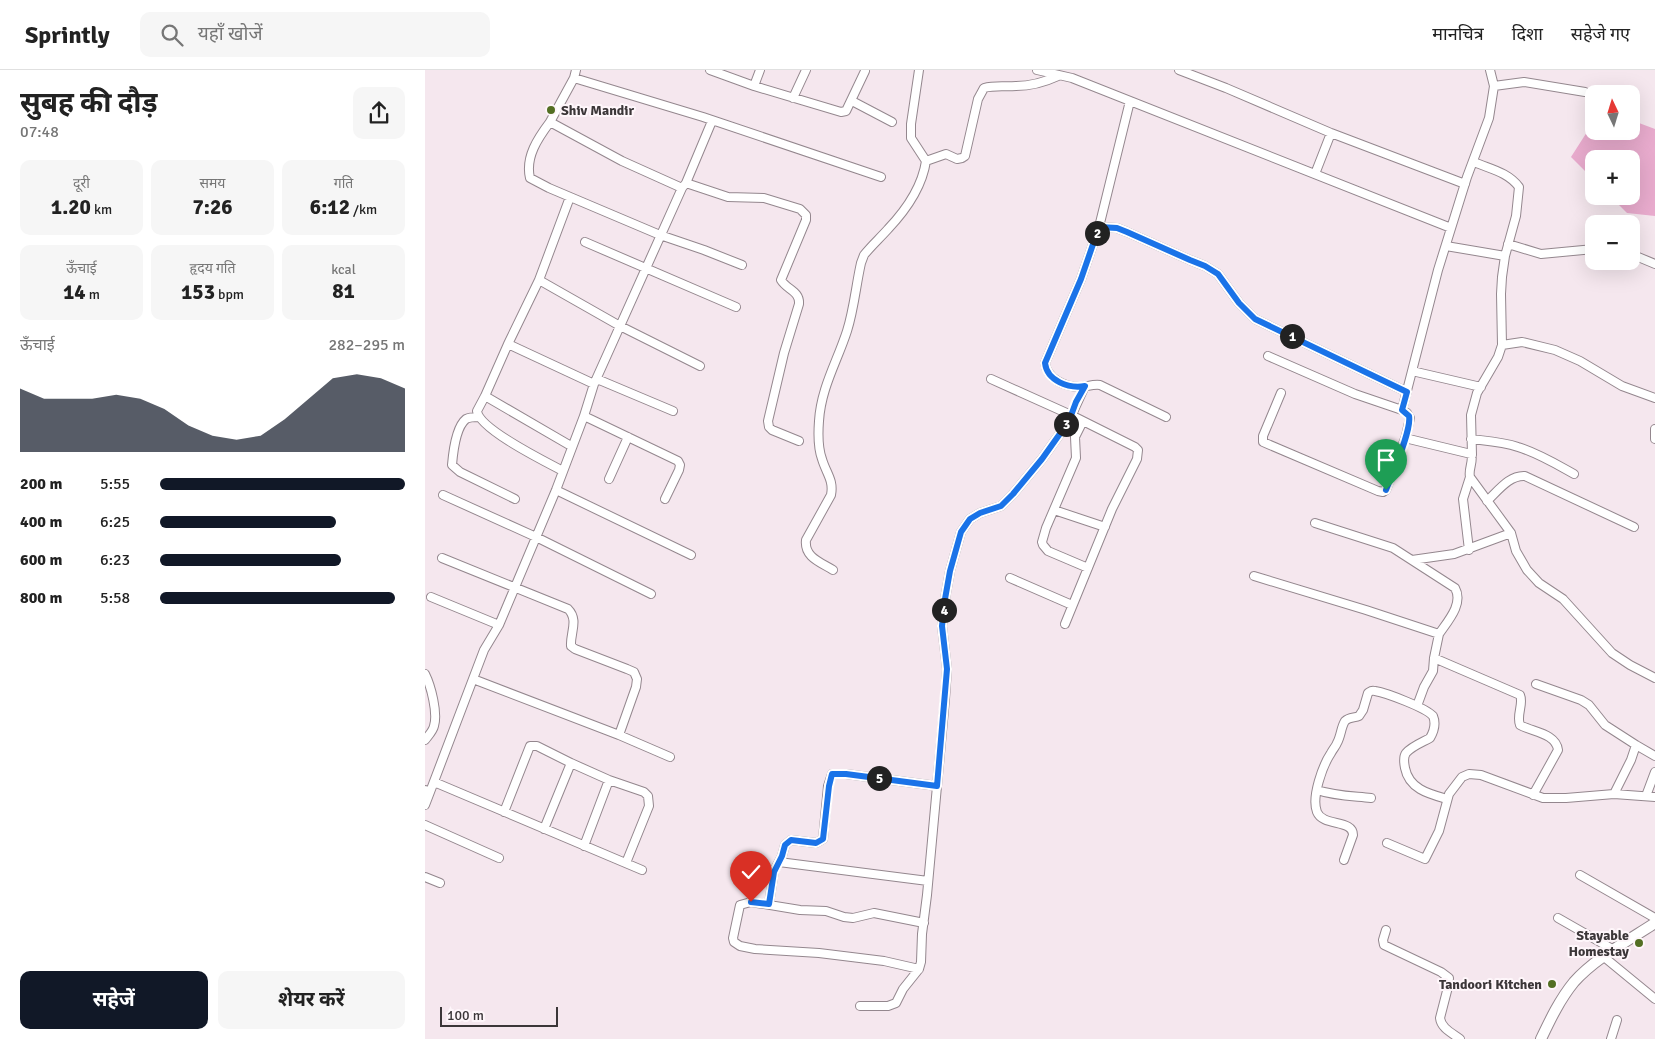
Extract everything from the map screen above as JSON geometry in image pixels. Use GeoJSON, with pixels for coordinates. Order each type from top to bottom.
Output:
{"type":"FeatureCollection","features":[{"type":"Feature","properties":{"kind":"street"},"geometry":{"type":"LineString","coordinates":[[710,70],[754,86],[841,112],[846,111],[852,101],[865,71]]}},
{"type":"Feature","properties":{"kind":"street"},"geometry":{"type":"LineString","coordinates":[[754,86],[760,70]]}},
{"type":"Feature","properties":{"kind":"street"},"geometry":{"type":"LineString","coordinates":[[793,98],[806,70]]}},
{"type":"Feature","properties":{"kind":"street"},"geometry":{"type":"LineString","coordinates":[[833,570],[812,557],[805,547],[806,540],[831,495],[833,487],[819,447],[819,421],[824,388],[848,329],[864,255],[902,214],[915,194],[924,171],[926,161],[911,138],[911,124],[919,70]]}},
{"type":"Feature","properties":{"kind":"street"},"geometry":{"type":"LineString","coordinates":[[1037,70],[1072,78],[1451,228]]}},
{"type":"Feature","properties":{"kind":"street"},"geometry":{"type":"LineString","coordinates":[[1072,78],[1076,70]]}},
{"type":"Feature","properties":{"kind":"street"},"geometry":{"type":"LineString","coordinates":[[1179,70],[1227,88],[1331,133],[1465,184]]}},
{"type":"Feature","properties":{"kind":"street"},"geometry":{"type":"LineString","coordinates":[[1402,410],[1438,270],[1465,184],[1489,118],[1494,86],[1490,70]]}},
{"type":"Feature","properties":{"kind":"street"},"geometry":{"type":"LineString","coordinates":[[742,266],[704,250],[660,235],[530,178],[528,169],[529,158],[575,74],[881,177]]}},
{"type":"Feature","properties":{"kind":"street"},"geometry":{"type":"LineString","coordinates":[[926,161],[945,154],[957,159],[965,156],[978,99],[984,88],[1045,82],[1058,76]]}},
{"type":"Feature","properties":{"kind":"street"},"geometry":{"type":"LineString","coordinates":[[1494,86],[1524,82],[1585,92]]}},
{"type":"Feature","properties":{"kind":"street"},"geometry":{"type":"LineString","coordinates":[[852,101],[892,122]]}},
{"type":"Feature","properties":{"kind":"street"},"geometry":{"type":"LineString","coordinates":[[1130,101],[1099,227],[1081,279],[1045,363],[1047,372],[1064,384],[1076,387],[1090,384],[1100,385],[1166,417]]}},
{"type":"Feature","properties":{"kind":"street"},"geometry":{"type":"LineString","coordinates":[[425,805],[428,791],[434,782],[484,650],[499,625],[563,471],[595,382],[712,121]]}},
{"type":"Feature","properties":{"kind":"street"},"geometry":{"type":"LineString","coordinates":[[550,122],[622,161],[684,185],[729,197],[756,197],[775,200],[800,209],[806,216],[781,280],[783,284],[800,297],[784,353],[769,421],[769,427],[773,430],[799,441]]}},
{"type":"Feature","properties":{"kind":"street"},"geometry":{"type":"LineString","coordinates":[[1315,174],[1331,133]]}},
{"type":"Feature","properties":{"kind":"street"},"geometry":{"type":"LineString","coordinates":[[1469,550],[1463,499],[1470,477],[1472,455],[1471,415],[1477,393],[1498,357],[1502,345],[1501,294],[1505,256],[1516,216],[1519,186],[1505,174],[1473,162]]}},
{"type":"Feature","properties":{"kind":"street"},"geometry":{"type":"LineString","coordinates":[[563,471],[513,444],[478,417],[477,411],[539,280],[570,196]]}},
{"type":"Feature","properties":{"kind":"street"},"geometry":{"type":"LineString","coordinates":[[1099,227],[1117,228],[1205,266],[1218,274],[1239,303],[1255,319],[1407,392]]}},
{"type":"Feature","properties":{"kind":"street"},"geometry":{"type":"LineString","coordinates":[[585,242],[737,307]]}},
{"type":"Feature","properties":{"kind":"street"},"geometry":{"type":"LineString","coordinates":[[1508,244],[1541,254],[1585,249]]}},
{"type":"Feature","properties":{"kind":"street"},"geometry":{"type":"LineString","coordinates":[[1446,246],[1505,256]]}},
{"type":"Feature","properties":{"kind":"street"},"geometry":{"type":"LineString","coordinates":[[1640,258],[1655,264]]}},
{"type":"Feature","properties":{"kind":"street"},"geometry":{"type":"LineString","coordinates":[[539,280],[620,326],[700,366]]}},
{"type":"Feature","properties":{"kind":"street"},"geometry":{"type":"LineString","coordinates":[[1502,345],[1522,342],[1555,350],[1580,361],[1622,386],[1655,398]]}},
{"type":"Feature","properties":{"kind":"street"},"geometry":{"type":"LineString","coordinates":[[508,344],[595,382],[673,411]]}},
{"type":"Feature","properties":{"kind":"street"},"geometry":{"type":"LineString","coordinates":[[1268,356],[1355,394],[1407,412],[1410,418],[1406,436],[1386,490],[1378,492],[1263,442],[1263,436],[1281,393]]}},
{"type":"Feature","properties":{"kind":"street"},"geometry":{"type":"LineString","coordinates":[[1412,371],[1481,387]]}},
{"type":"Feature","properties":{"kind":"street"},"geometry":{"type":"LineString","coordinates":[[991,379],[1071,415],[1138,450],[1137,459],[1105,527],[1065,624]]}},
{"type":"Feature","properties":{"kind":"street"},"geometry":{"type":"LineString","coordinates":[[860,1006],[888,1006],[897,1003],[903,989],[919,969],[921,962],[947,669],[942,626],[950,571],[961,532],[970,519],[980,513],[1001,506],[1013,494],[1042,459],[1069,421],[1085,386]]}},
{"type":"Feature","properties":{"kind":"street"},"geometry":{"type":"LineString","coordinates":[[485,396],[571,446]]}},
{"type":"Feature","properties":{"kind":"street"},"geometry":{"type":"LineString","coordinates":[[584,416],[678,461],[679,470],[665,499]]}},
{"type":"Feature","properties":{"kind":"street"},"geometry":{"type":"LineString","coordinates":[[478,417],[466,419],[462,424],[457,437],[452,465],[460,472],[515,498]]}},
{"type":"Feature","properties":{"kind":"street"},"geometry":{"type":"LineString","coordinates":[[1083,421],[1075,437],[1076,458],[1047,528],[1043,545],[1048,551],[1088,568]]}},
{"type":"Feature","properties":{"kind":"street"},"geometry":{"type":"LineString","coordinates":[[1655,430],[1655,439]]}},
{"type":"Feature","properties":{"kind":"street"},"geometry":{"type":"LineString","coordinates":[[1406,436],[1409,439],[1472,455]]}},
{"type":"Feature","properties":{"kind":"street"},"geometry":{"type":"LineString","coordinates":[[609,479],[628,437]]}},
{"type":"Feature","properties":{"kind":"street"},"geometry":{"type":"LineString","coordinates":[[1471,439],[1517,447],[1546,459],[1574,474]]}},
{"type":"Feature","properties":{"kind":"street"},"geometry":{"type":"LineString","coordinates":[[1487,501],[1511,479],[1525,476],[1634,527]]}},
{"type":"Feature","properties":{"kind":"street"},"geometry":{"type":"LineString","coordinates":[[1470,477],[1511,533],[1516,551],[1527,570],[1539,583],[1563,599],[1613,653],[1630,665],[1655,678]]}},
{"type":"Feature","properties":{"kind":"street"},"geometry":{"type":"LineString","coordinates":[[555,490],[691,554]]}},
{"type":"Feature","properties":{"kind":"street"},"geometry":{"type":"LineString","coordinates":[[443,494],[536,537],[651,594]]}},
{"type":"Feature","properties":{"kind":"street"},"geometry":{"type":"LineString","coordinates":[[1054,510],[1105,527]]}},
{"type":"Feature","properties":{"kind":"street"},"geometry":{"type":"LineString","coordinates":[[1315,523],[1393,548],[1455,588],[1457,592],[1456,605],[1439,634],[1433,671],[1424,687],[1417,706]]}},
{"type":"Feature","properties":{"kind":"street"},"geometry":{"type":"LineString","coordinates":[[1412,560],[1469,550],[1511,533]]}},
{"type":"Feature","properties":{"kind":"street"},"geometry":{"type":"LineString","coordinates":[[442,558],[568,609],[572,613],[574,620],[571,646],[634,672],[637,680],[636,686],[619,735]]}},
{"type":"Feature","properties":{"kind":"street"},"geometry":{"type":"LineString","coordinates":[[1254,576],[1439,634]]}},
{"type":"Feature","properties":{"kind":"street"},"geometry":{"type":"LineString","coordinates":[[1010,578],[1072,605]]}},
{"type":"Feature","properties":{"kind":"street"},"geometry":{"type":"LineString","coordinates":[[431,597],[499,625]]}},
{"type":"Feature","properties":{"kind":"street"},"geometry":{"type":"LineString","coordinates":[[1434,658],[1520,694],[1522,698],[1518,721],[1520,725],[1552,738],[1557,743],[1558,750],[1533,795]]}},
{"type":"Feature","properties":{"kind":"street"},"geometry":{"type":"LineString","coordinates":[[425,674],[429,681],[434,713],[434,726],[425,740]]}},
{"type":"Feature","properties":{"kind":"street"},"geometry":{"type":"LineString","coordinates":[[473,679],[619,735],[670,757]]}},
{"type":"Feature","properties":{"kind":"street"},"geometry":{"type":"LineString","coordinates":[[1536,684],[1581,700],[1589,705],[1605,725],[1655,756]]}},
{"type":"Feature","properties":{"kind":"street"},"geometry":{"type":"LineString","coordinates":[[1344,860],[1353,831],[1349,827],[1319,816],[1315,800],[1322,772],[1337,743],[1344,722],[1349,718],[1359,716],[1363,710],[1368,693],[1375,691],[1431,713],[1435,724],[1430,738],[1407,752],[1404,756],[1406,771],[1409,779],[1418,788],[1447,799]]}},
{"type":"Feature","properties":{"kind":"street"},"geometry":{"type":"LineString","coordinates":[[1614,794],[1631,760],[1636,745]]}},
{"type":"Feature","properties":{"kind":"street"},"geometry":{"type":"LineString","coordinates":[[504,812],[530,746],[537,746],[609,780],[644,792],[648,796],[649,806],[626,864]]}},
{"type":"Feature","properties":{"kind":"street"},"geometry":{"type":"LineString","coordinates":[[544,829],[571,763]]}},
{"type":"Feature","properties":{"kind":"street"},"geometry":{"type":"LineString","coordinates":[[1646,796],[1655,772]]}},
{"type":"Feature","properties":{"kind":"street"},"geometry":{"type":"LineString","coordinates":[[769,904],[774,872],[785,845],[791,840],[816,843],[823,839],[832,774],[846,774],[937,786]]}},
{"type":"Feature","properties":{"kind":"street"},"geometry":{"type":"LineString","coordinates":[[1387,843],[1425,859],[1439,831],[1447,799],[1462,777],[1469,774],[1481,775],[1543,798],[1614,794],[1655,796]]}},
{"type":"Feature","properties":{"kind":"street"},"geometry":{"type":"LineString","coordinates":[[584,846],[609,780]]}},
{"type":"Feature","properties":{"kind":"street"},"geometry":{"type":"LineString","coordinates":[[434,782],[642,870]]}},
{"type":"Feature","properties":{"kind":"street"},"geometry":{"type":"LineString","coordinates":[[1317,790],[1340,796],[1371,798]]}},
{"type":"Feature","properties":{"kind":"street"},"geometry":{"type":"LineString","coordinates":[[425,825],[499,858]]}},
{"type":"Feature","properties":{"kind":"street"},"geometry":{"type":"LineString","coordinates":[[779,862],[929,881]]}},
{"type":"Feature","properties":{"kind":"street"},"geometry":{"type":"LineString","coordinates":[[1580,875],[1655,918]]}},
{"type":"Feature","properties":{"kind":"street"},"geometry":{"type":"LineString","coordinates":[[425,877],[440,883]]}},
{"type":"Feature","properties":{"kind":"street"},"geometry":{"type":"LineString","coordinates":[[919,969],[838,955],[755,949],[740,946],[734,942],[733,938],[740,905],[751,902],[800,910],[826,911],[853,918],[874,913],[924,923]]}},
{"type":"Feature","properties":{"kind":"street"},"geometry":{"type":"LineString","coordinates":[[1557,918],[1614,950]]}},
{"type":"Feature","properties":{"kind":"street"},"geometry":{"type":"LineString","coordinates":[[1541,1039],[1555,1011],[1575,982],[1604,957],[1655,923]]}},
{"type":"Feature","properties":{"kind":"street"},"geometry":{"type":"LineString","coordinates":[[1386,930],[1383,940],[1384,945],[1441,972],[1449,978],[1440,1022],[1460,1039]]}},
{"type":"Feature","properties":{"kind":"street"},"geometry":{"type":"LineString","coordinates":[[1604,957],[1655,999]]}},
{"type":"Feature","properties":{"kind":"street"},"geometry":{"type":"LineString","coordinates":[[1611,1039],[1617,1020]]}},
{"type":"Feature","properties":{"kind":"shaded area"},"geometry":{"type":"Polygon","coordinates":[[[1640,123],[1655,129],[1655,216],[1627,213],[1619,205],[1640,205],[1640,150],[1585,150],[1585,171],[1571,157],[1585,135],[1585,140],[1640,140],[1640,123]]]}},
{"type":"Feature","properties":{"kind":"place","name":"Shiv Mandir"},"geometry":{"type":"Point","coordinates":[551,110]}},
{"type":"Feature","properties":{"kind":"place","name":"Stayable Homestay"},"geometry":{"type":"Point","coordinates":[1639,943]}},
{"type":"Feature","properties":{"kind":"place","name":"Tandoori Kitchen"},"geometry":{"type":"Point","coordinates":[1552,984]}},
{"type":"Feature","properties":{"kind":"route"},"geometry":{"type":"LineString","coordinates":[[751,902],[769,904],[774,872],[785,845],[791,840],[816,843],[821,842],[823,839],[832,774],[846,774],[937,786],[947,669],[942,626],[950,571],[961,532],[970,519],[980,513],[1001,506],[1013,494],[1042,459],[1069,421],[1076,402],[1085,386],[1076,387],[1064,384],[1052,377],[1045,368],[1045,359],[1081,279],[1099,227],[1117,228],[1205,266],[1218,274],[1239,303],[1255,319],[1340,358],[1407,392],[1402,410],[1407,412],[1410,421],[1386,490]]}}]}
